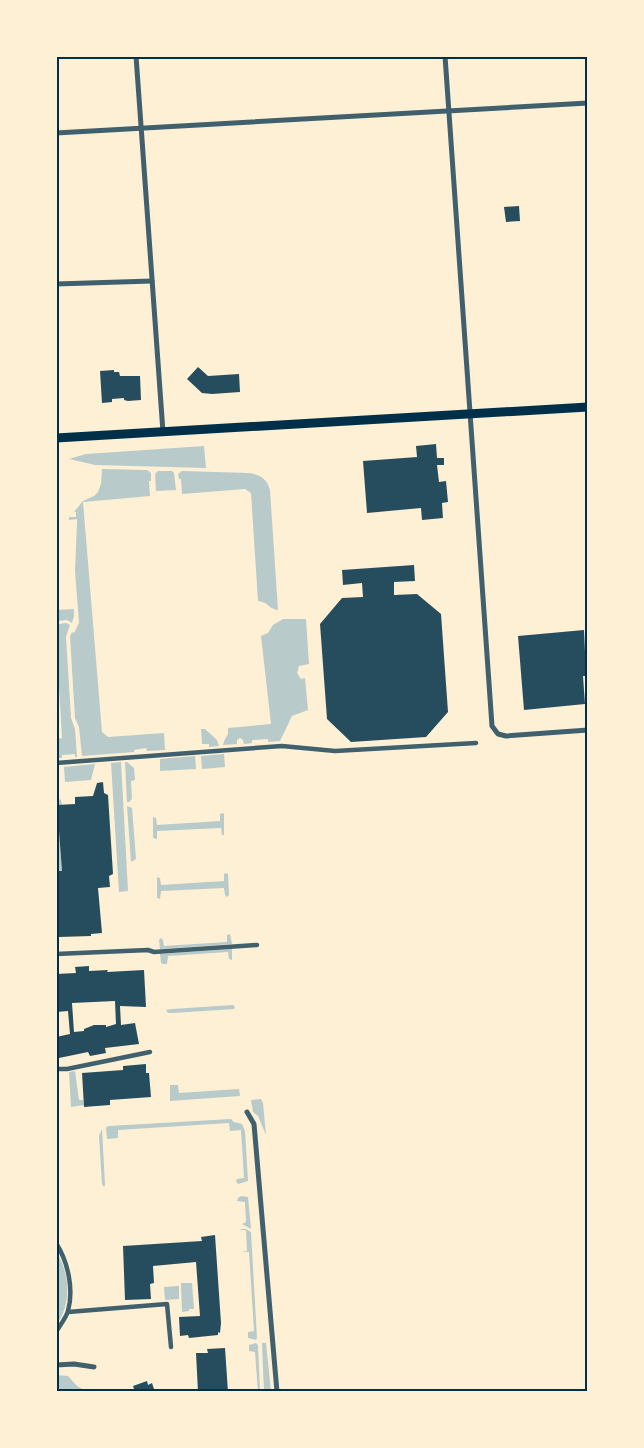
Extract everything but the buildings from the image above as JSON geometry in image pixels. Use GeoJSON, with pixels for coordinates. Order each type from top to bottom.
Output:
{"type":"FeatureCollection","features":[{"type":"Feature","properties":{"kind":"main road"},"geometry":{"type":"LineString","coordinates":[[56,438],[588,407]]}},
{"type":"Feature","properties":{"kind":"street"},"geometry":{"type":"LineString","coordinates":[[136,56],[163,432]]}},
{"type":"Feature","properties":{"kind":"street"},"geometry":{"type":"LineString","coordinates":[[445,56],[492,726],[498,734],[506,736],[588,730]]}},
{"type":"Feature","properties":{"kind":"street"},"geometry":{"type":"LineString","coordinates":[[56,133],[588,103]]}},
{"type":"Feature","properties":{"kind":"street"},"geometry":{"type":"LineString","coordinates":[[56,284],[152,281]]}},
{"type":"Feature","properties":{"kind":"street"},"geometry":{"type":"LineString","coordinates":[[56,763],[269,747],[316,748],[335,751],[476,744]]}},
{"type":"Feature","properties":{"kind":"street"},"geometry":{"type":"LineString","coordinates":[[56,954],[148,950],[154,952],[257,945]]}},
{"type":"Feature","properties":{"kind":"street"},"geometry":{"type":"LineString","coordinates":[[56,1069],[67,1069],[150,1052]]}},
{"type":"Feature","properties":{"kind":"street"},"geometry":{"type":"LineString","coordinates":[[247,1112],[254,1124],[277,1392]]}},
{"type":"Feature","properties":{"kind":"street"},"geometry":{"type":"LineString","coordinates":[[56,1243],[63,1254],[68,1273],[70,1297],[68,1312],[56,1332]]}},
{"type":"Feature","properties":{"kind":"street"},"geometry":{"type":"LineString","coordinates":[[68,1312],[168,1304],[171,1347]]}},
{"type":"Feature","properties":{"kind":"street"},"geometry":{"type":"LineString","coordinates":[[56,1366],[74,1364],[94,1367]]}},
{"type":"Feature","properties":{"kind":"shaded area"},"geometry":{"type":"Polygon","coordinates":[[[204,446],[206,468],[95,465],[69,459],[86,454],[204,446]]]}},
{"type":"Feature","properties":{"kind":"shaded area"},"geometry":{"type":"Polygon","coordinates":[[[102,469],[147,470],[151,473],[151,481],[149,481],[150,496],[83,502],[102,732],[108,737],[164,733],[165,750],[147,751],[146,748],[134,750],[134,752],[82,756],[79,727],[75,718],[70,636],[72,632],[74,633],[79,623],[75,571],[77,519],[69,520],[69,517],[76,517],[76,512],[74,512],[83,501],[98,492],[101,484],[102,469]]]}},
{"type":"Feature","properties":{"kind":"shaded area"},"geometry":{"type":"Polygon","coordinates":[[[158,471],[172,471],[174,473],[176,490],[156,491],[155,474],[158,471]]]}},
{"type":"Feature","properties":{"kind":"shaded area"},"geometry":{"type":"Polygon","coordinates":[[[182,471],[248,473],[259,476],[267,483],[270,490],[278,610],[273,609],[264,602],[258,601],[251,493],[245,489],[182,494],[181,479],[179,479],[178,474],[182,471]]]}},
{"type":"Feature","properties":{"kind":"shaded area"},"geometry":{"type":"Polygon","coordinates":[[[74,609],[72,623],[67,620],[56,621],[56,610],[74,609]]]}},
{"type":"Feature","properties":{"kind":"shaded area"},"geometry":{"type":"Polygon","coordinates":[[[283,619],[306,619],[309,664],[299,666],[297,673],[301,679],[305,678],[308,710],[292,716],[280,741],[268,742],[268,739],[252,740],[252,743],[244,744],[240,738],[237,740],[237,744],[223,745],[228,734],[228,728],[271,724],[261,636],[268,633],[273,625],[283,619]]]}},
{"type":"Feature","properties":{"kind":"shaded area"},"geometry":{"type":"Polygon","coordinates":[[[66,623],[70,625],[66,637],[71,718],[75,729],[77,757],[75,757],[75,754],[62,755],[62,758],[56,758],[56,739],[62,738],[56,636],[59,632],[59,624],[66,623]]]}},
{"type":"Feature","properties":{"kind":"shaded area"},"geometry":{"type":"Polygon","coordinates":[[[201,729],[205,729],[217,740],[219,746],[209,747],[209,744],[202,744],[201,729]]]}},
{"type":"Feature","properties":{"kind":"shaded area"},"geometry":{"type":"Polygon","coordinates":[[[224,754],[225,767],[202,769],[201,756],[224,754]]]}},
{"type":"Feature","properties":{"kind":"shaded area"},"geometry":{"type":"Polygon","coordinates":[[[195,756],[196,769],[160,771],[160,759],[195,756]]]}},
{"type":"Feature","properties":{"kind":"shaded area"},"geometry":{"type":"Polygon","coordinates":[[[121,762],[128,891],[119,892],[111,763],[121,762]]]}},
{"type":"Feature","properties":{"kind":"shaded area"},"geometry":{"type":"Polygon","coordinates":[[[125,762],[134,768],[135,780],[131,781],[132,799],[129,802],[127,802],[125,762]]]}},
{"type":"Feature","properties":{"kind":"shaded area"},"geometry":{"type":"Polygon","coordinates":[[[95,764],[91,780],[65,782],[64,767],[95,764]]]}},
{"type":"Feature","properties":{"kind":"shaded area"},"geometry":{"type":"Polygon","coordinates":[[[56,798],[61,800],[62,805],[57,805],[62,871],[56,871],[56,798]]]}},
{"type":"Feature","properties":{"kind":"shaded area"},"geometry":{"type":"Polygon","coordinates":[[[127,806],[132,808],[136,859],[131,862],[127,806]]]}},
{"type":"Feature","properties":{"kind":"shaded area"},"geometry":{"type":"Polygon","coordinates":[[[223,813],[224,835],[222,835],[221,828],[157,831],[157,839],[153,838],[153,817],[156,818],[157,825],[220,821],[220,814],[223,813]]]}},
{"type":"Feature","properties":{"kind":"shaded area"},"geometry":{"type":"Polygon","coordinates":[[[224,874],[228,874],[229,895],[227,897],[224,888],[161,891],[160,899],[157,898],[157,877],[160,878],[161,885],[224,881],[224,874]]]}},
{"type":"Feature","properties":{"kind":"shaded area"},"geometry":{"type":"Polygon","coordinates":[[[230,934],[232,944],[160,949],[159,940],[161,938],[164,946],[227,942],[227,935],[230,934]]]}},
{"type":"Feature","properties":{"kind":"shaded area"},"geometry":{"type":"Polygon","coordinates":[[[232,949],[232,960],[229,959],[228,952],[168,956],[167,964],[161,963],[160,954],[232,949]]]}},
{"type":"Feature","properties":{"kind":"shaded area"},"geometry":{"type":"Polygon","coordinates":[[[233,1005],[234,1009],[173,1013],[168,1013],[166,1010],[172,1009],[233,1005]]]}},
{"type":"Feature","properties":{"kind":"shaded area"},"geometry":{"type":"Polygon","coordinates":[[[75,1071],[79,1100],[83,1100],[84,1105],[71,1107],[69,1072],[75,1071]]]}},
{"type":"Feature","properties":{"kind":"shaded area"},"geometry":{"type":"Polygon","coordinates":[[[170,1085],[178,1085],[179,1093],[239,1089],[240,1096],[170,1101],[170,1085]]]}},
{"type":"Feature","properties":{"kind":"shaded area"},"geometry":{"type":"Polygon","coordinates":[[[261,1099],[266,1135],[258,1116],[253,1112],[251,1100],[261,1099]]]}},
{"type":"Feature","properties":{"kind":"shaded area"},"geometry":{"type":"Polygon","coordinates":[[[231,1119],[242,1124],[245,1131],[248,1181],[238,1184],[237,1179],[244,1178],[241,1130],[230,1131],[229,1123],[118,1130],[118,1138],[107,1139],[106,1127],[109,1126],[231,1119]]]}},
{"type":"Feature","properties":{"kind":"shaded area"},"geometry":{"type":"Polygon","coordinates":[[[102,1129],[104,1187],[102,1184],[99,1136],[102,1129]]]}},
{"type":"Feature","properties":{"kind":"shaded area"},"geometry":{"type":"Polygon","coordinates":[[[241,1196],[248,1197],[251,1229],[242,1224],[246,1222],[245,1202],[237,1201],[241,1196]]]}},
{"type":"Feature","properties":{"kind":"shaded area"},"geometry":{"type":"Polygon","coordinates":[[[241,1229],[246,1229],[251,1232],[256,1340],[248,1338],[248,1332],[254,1331],[249,1252],[241,1252],[247,1251],[246,1230],[241,1229]]]}},
{"type":"Feature","properties":{"kind":"shaded area"},"geometry":{"type":"Polygon","coordinates":[[[56,1252],[64,1269],[67,1298],[65,1308],[56,1325],[56,1252]]]}},
{"type":"Feature","properties":{"kind":"shaded area"},"geometry":{"type":"Polygon","coordinates":[[[181,1283],[192,1283],[194,1309],[189,1309],[189,1311],[182,1312],[181,1283]]]}},
{"type":"Feature","properties":{"kind":"shaded area"},"geometry":{"type":"Polygon","coordinates":[[[179,1286],[179,1299],[165,1300],[164,1287],[179,1286]]]}},
{"type":"Feature","properties":{"kind":"shaded area"},"geometry":{"type":"Polygon","coordinates":[[[256,1343],[258,1345],[260,1392],[258,1392],[255,1352],[249,1351],[249,1345],[256,1343]]]}},
{"type":"Feature","properties":{"kind":"shaded area"},"geometry":{"type":"Polygon","coordinates":[[[262,1343],[266,1343],[271,1392],[264,1392],[262,1343]]]}},
{"type":"Feature","properties":{"kind":"shaded area"},"geometry":{"type":"Polygon","coordinates":[[[56,1375],[68,1376],[77,1386],[88,1392],[56,1392],[56,1375]]]}}]}
